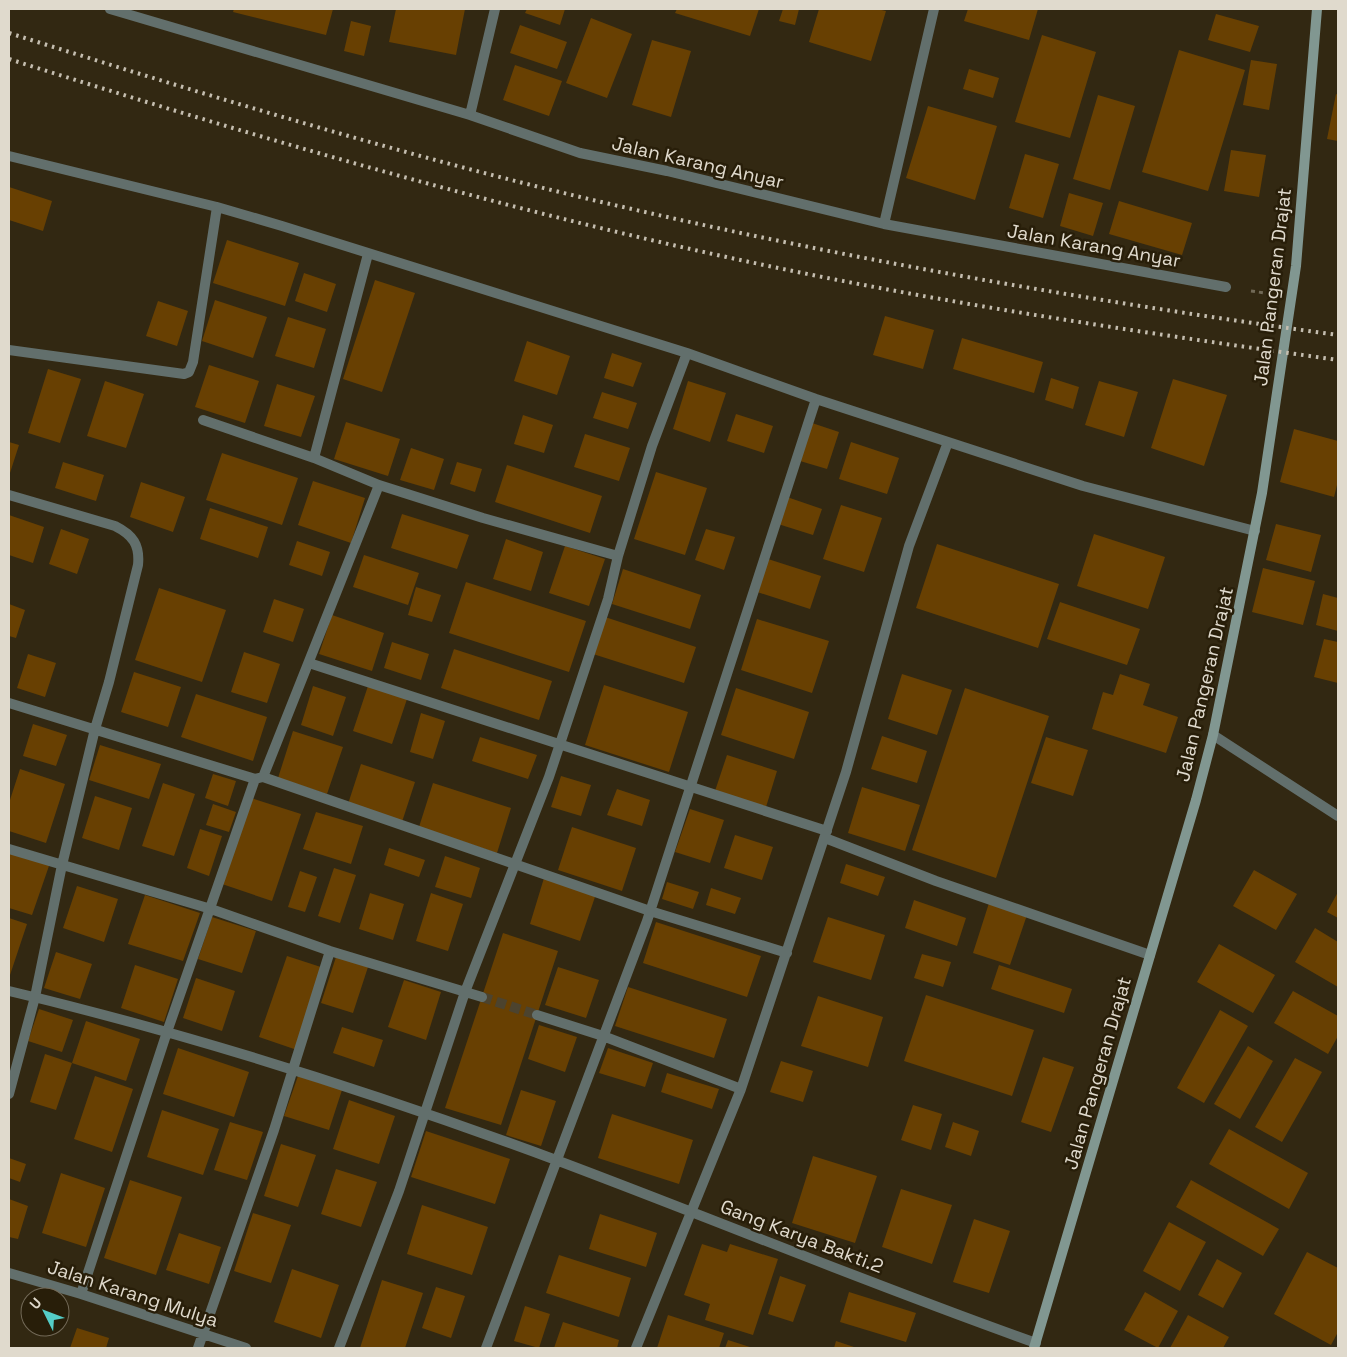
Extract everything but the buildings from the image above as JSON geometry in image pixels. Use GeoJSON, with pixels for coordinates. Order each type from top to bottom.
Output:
{"type":"FeatureCollection","features":[{"type":"Feature","properties":{"kind":"street","name":"Jalan Karang Anyar"},"geometry":{"type":"LineString","coordinates":[[110,9],[470,115],[580,153],[668,171],[884,224],[1226,287]]}},
{"type":"Feature","properties":{"kind":"street"},"geometry":{"type":"LineString","coordinates":[[470,115],[495,9]]}},
{"type":"Feature","properties":{"kind":"street"},"geometry":{"type":"LineString","coordinates":[[884,224],[934,9]]}},
{"type":"Feature","properties":{"kind":"street","name":"Jalan Pangeran Drajat"},"geometry":{"type":"LineString","coordinates":[[1035,1345],[1213,735],[1256,527],[1296,266],[1317,9]]}},
{"type":"Feature","properties":{"kind":"street"},"geometry":{"type":"LineString","coordinates":[[9,156],[218,207],[688,353],[816,399],[1083,486],[1256,527]]}},
{"type":"Feature","properties":{"kind":"street"},"geometry":{"type":"LineString","coordinates":[[9,350],[133,368],[184,374],[189,372],[193,362],[218,207]]}},
{"type":"Feature","properties":{"kind":"street"},"geometry":{"type":"LineString","coordinates":[[314,458],[368,254]]}},
{"type":"Feature","properties":{"kind":"street"},"geometry":{"type":"LineString","coordinates":[[340,1348],[366,1283],[426,1114],[465,992],[559,744],[608,599],[618,556],[652,446],[688,353]]}},
{"type":"Feature","properties":{"kind":"street"},"geometry":{"type":"LineString","coordinates":[[486,1348],[650,911],[816,399]]}},
{"type":"Feature","properties":{"kind":"street"},"geometry":{"type":"LineString","coordinates":[[203,420],[314,458],[379,484],[483,518],[618,556]]}},
{"type":"Feature","properties":{"kind":"street"},"geometry":{"type":"LineString","coordinates":[[636,1348],[741,1090],[846,772],[909,546],[948,442]]}},
{"type":"Feature","properties":{"kind":"street"},"geometry":{"type":"LineString","coordinates":[[81,1294],[167,1032],[259,778],[309,663],[379,484]]}},
{"type":"Feature","properties":{"kind":"street"},"geometry":{"type":"LineString","coordinates":[[9,495],[115,526],[128,532],[136,543],[139,553],[138,565],[62,865],[35,997],[9,1094]]}},
{"type":"Feature","properties":{"kind":"street"},"geometry":{"type":"LineString","coordinates":[[309,663],[691,785],[826,835],[936,881],[1150,955]]}},
{"type":"Feature","properties":{"kind":"street"},"geometry":{"type":"LineString","coordinates":[[9,703],[259,778],[515,862],[650,911],[787,953]]}},
{"type":"Feature","properties":{"kind":"street"},"geometry":{"type":"LineString","coordinates":[[1213,735],[1338,816]]}},
{"type":"Feature","properties":{"kind":"street"},"geometry":{"type":"LineString","coordinates":[[9,849],[211,909],[330,951],[482,997]]}},
{"type":"Feature","properties":{"kind":"street"},"geometry":{"type":"LineString","coordinates":[[198,1348],[293,1071],[330,951]]}},
{"type":"Feature","properties":{"kind":"street","name":"Gang Karya Bakti.2"},"geometry":{"type":"LineString","coordinates":[[9,991],[167,1032],[426,1114],[556,1160],[1035,1345]]}},
{"type":"Feature","properties":{"kind":"street"},"geometry":{"type":"LineString","coordinates":[[537,1015],[603,1036],[741,1090]]}},
{"type":"Feature","properties":{"kind":"street","name":"Jalan Karang Mulya"},"geometry":{"type":"LineString","coordinates":[[9,1273],[81,1294],[246,1348]]}},
{"type":"Feature","properties":{"kind":"path"},"geometry":{"type":"LineString","coordinates":[[1226,287],[1291,298]]}},
{"type":"Feature","properties":{"kind":"tunnel"},"geometry":{"type":"LineString","coordinates":[[482,997],[537,1015]]}},
{"type":"Feature","properties":{"kind":"railway"},"geometry":{"type":"LineString","coordinates":[[9,33],[362,140],[504,178],[671,218],[956,275],[1146,307],[1338,335]]}},
{"type":"Feature","properties":{"kind":"railway"},"geometry":{"type":"LineString","coordinates":[[9,59],[297,147],[393,174],[587,225],[685,248],[921,296],[1130,330],[1338,360]]}}]}
